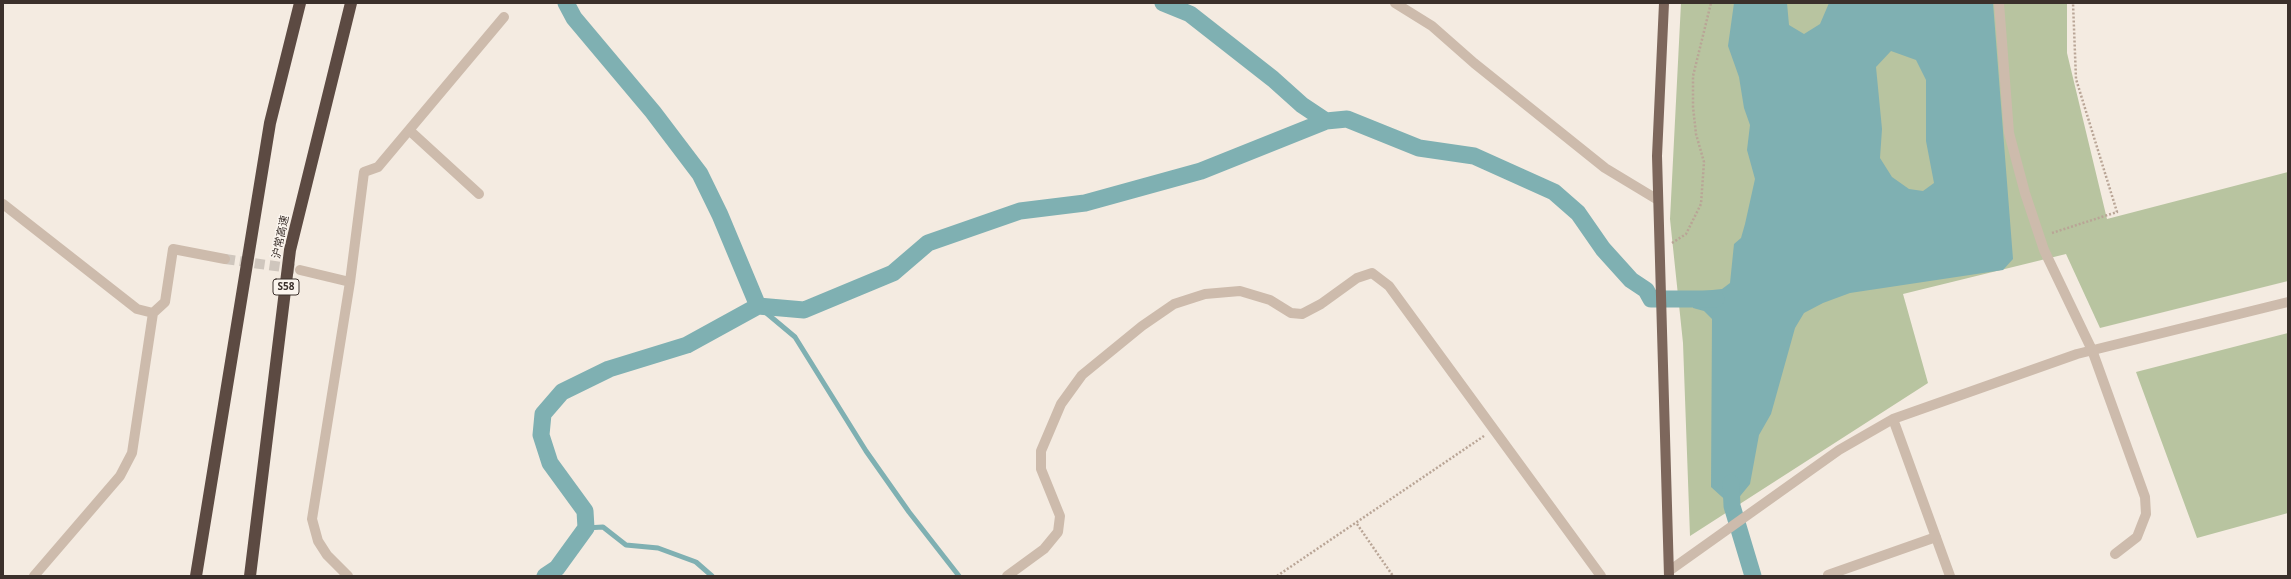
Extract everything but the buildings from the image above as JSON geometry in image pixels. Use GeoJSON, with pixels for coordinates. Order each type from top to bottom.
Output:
{"type":"FeatureCollection","features":[{"type":"Feature","properties":{"kind":"highway"},"geometry":{"type":"LineString","coordinates":[[196,576],[270,123],[300,3]]}},
{"type":"Feature","properties":{"kind":"highway","name":"沪常高速"},"geometry":{"type":"LineString","coordinates":[[250,576],[290,250],[351,3]]}},
{"type":"Feature","properties":{"kind":"main road"},"geometry":{"type":"LineString","coordinates":[[1664,3],[1657,156],[1667,574]]}},
{"type":"Feature","properties":{"kind":"street"},"geometry":{"type":"LineString","coordinates":[[1395,3],[1432,26],[1474,63],[1605,168],[1658,200]]}},
{"type":"Feature","properties":{"kind":"street"},"geometry":{"type":"LineString","coordinates":[[1999,3],[2009,133],[2025,193],[2040,237],[2092,350],[2145,497],[2146,514],[2137,537],[2115,554]]}},
{"type":"Feature","properties":{"kind":"street"},"geometry":{"type":"LineString","coordinates":[[348,576],[327,555],[318,541],[312,519],[350,282],[364,172],[378,167],[504,17]]}},
{"type":"Feature","properties":{"kind":"street"},"geometry":{"type":"LineString","coordinates":[[409,130],[479,194]]}},
{"type":"Feature","properties":{"kind":"street"},"geometry":{"type":"LineString","coordinates":[[3,204],[136,309],[153,313]]}},
{"type":"Feature","properties":{"kind":"street"},"geometry":{"type":"LineString","coordinates":[[34,576],[120,476],[132,453],[153,313],[165,302],[173,249],[225,258]]}},
{"type":"Feature","properties":{"kind":"street"},"geometry":{"type":"LineString","coordinates":[[300,270],[350,282]]}},
{"type":"Feature","properties":{"kind":"street"},"geometry":{"type":"LineString","coordinates":[[1007,576],[1044,549],[1058,532],[1060,516],[1041,469],[1041,451],[1061,404],[1082,375],[1142,326],[1174,304],[1205,294],[1240,292],[1270,300],[1291,313],[1302,314],[1321,304],[1357,278],[1372,273],[1389,286],[1601,576]]}},
{"type":"Feature","properties":{"kind":"street"},"geometry":{"type":"LineString","coordinates":[[1667,574],[1839,450],[1893,419],[2092,350],[2288,302]]}},
{"type":"Feature","properties":{"kind":"street"},"geometry":{"type":"LineString","coordinates":[[1893,419],[1950,576]]}},
{"type":"Feature","properties":{"kind":"street"},"geometry":{"type":"LineString","coordinates":[[1828,575],[1936,537]]}},
{"type":"Feature","properties":{"kind":"path"},"geometry":{"type":"LineString","coordinates":[[1660,250],[1686,234],[1701,204],[1704,162],[1694,120],[1693,76],[1711,3]]}},
{"type":"Feature","properties":{"kind":"path"},"geometry":{"type":"LineString","coordinates":[[2040,237],[2117,212],[2076,79],[2073,3]]}},
{"type":"Feature","properties":{"kind":"path"},"geometry":{"type":"LineString","coordinates":[[1277,576],[1357,524],[1494,429]]}},
{"type":"Feature","properties":{"kind":"path"},"geometry":{"type":"LineString","coordinates":[[1357,524],[1393,576]]}},
{"type":"Feature","properties":{"kind":"green space"},"geometry":{"type":"Polygon","coordinates":[[[1681,3],[2067,3],[2067,53],[2107,219],[2288,172],[2288,281],[2100,328],[2066,254],[1903,294],[1928,383],[1690,536],[1683,343],[1670,219],[1681,3]]]}},
{"type":"Feature","properties":{"kind":"green space"},"geometry":{"type":"Polygon","coordinates":[[[2288,333],[2288,513],[2197,538],[2136,372],[2288,333]]]}},
{"type":"Feature","properties":{"kind":"water"},"geometry":{"type":"Polygon","coordinates":[[[1734,3],[1787,3],[1789,25],[1804,34],[1820,24],[1829,3],[1993,3],[2013,259],[2003,270],[1850,293],[1823,303],[1804,313],[1795,328],[1771,414],[1759,435],[1750,484],[1732,506],[1711,487],[1712,319],[1704,311],[1693,308],[1693,292],[1722,289],[1730,283],[1734,244],[1741,238],[1755,179],[1747,150],[1750,125],[1744,108],[1739,77],[1728,46],[1734,3]],[[1891,51],[1876,67],[1882,129],[1880,158],[1892,177],[1909,189],[1923,191],[1934,183],[1926,141],[1926,80],[1916,60],[1891,51]]]}},
{"type":"Feature","properties":{"kind":"waterway"},"geometry":{"type":"LineString","coordinates":[[545,576],[557,568],[586,528],[585,511],[550,463],[541,435],[543,414],[562,392],[609,369],[687,345],[758,306],[720,215],[700,174],[653,112],[574,18],[566,3]]}},
{"type":"Feature","properties":{"kind":"waterway"},"geometry":{"type":"LineString","coordinates":[[1163,3],[1190,14],[1273,79],[1302,105],[1326,121]]}},
{"type":"Feature","properties":{"kind":"waterway"},"geometry":{"type":"LineString","coordinates":[[758,306],[804,310],[893,273],[928,243],[1020,211],[1085,203],[1201,171],[1326,121],[1347,119],[1419,148],[1474,156],[1554,192],[1578,213],[1603,249],[1631,280],[1646,290],[1651,299],[1716,299]]}},
{"type":"Feature","properties":{"kind":"waterway"},"geometry":{"type":"LineString","coordinates":[[758,306],[795,337],[866,451],[909,512],[959,576]]}},
{"type":"Feature","properties":{"kind":"waterway"},"geometry":{"type":"LineString","coordinates":[[1731,483],[1732,506],[1753,576]]}},
{"type":"Feature","properties":{"kind":"waterway"},"geometry":{"type":"LineString","coordinates":[[586,528],[603,527],[626,545],[658,548],[696,562],[712,576]]}},
{"type":"Feature","properties":{"kind":"tunnel"},"geometry":{"type":"LineString","coordinates":[[225,259],[296,269]]}}]}
